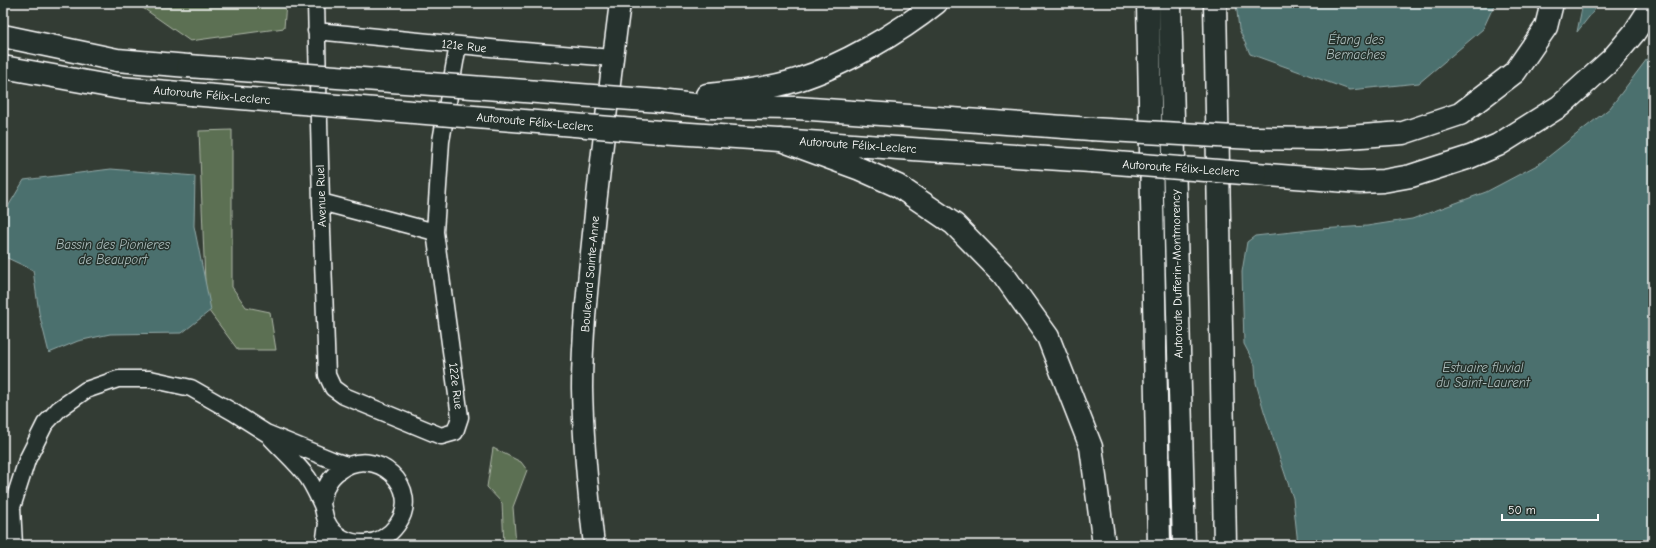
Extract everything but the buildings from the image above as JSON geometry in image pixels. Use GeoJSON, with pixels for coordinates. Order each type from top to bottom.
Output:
{"type":"FeatureCollection","features":[{"type":"Feature","properties":{"kind":"highway"},"geometry":{"type":"LineString","coordinates":[[660,101],[678,96],[705,95],[750,90],[796,80],[819,72],[879,42],[936,3]]}},
{"type":"Feature","properties":{"kind":"highway","name":"Autoroute Dufferin-Montmorency"},"geometry":{"type":"LineString","coordinates":[[1148,3],[1159,545]]}},
{"type":"Feature","properties":{"kind":"highway","name":"Autoroute Dufferin-Montmorency"},"geometry":{"type":"LineString","coordinates":[[1170,3],[1184,545]]}},
{"type":"Feature","properties":{"kind":"highway"},"geometry":{"type":"LineString","coordinates":[[1216,3],[1225,545]]}},
{"type":"Feature","properties":{"kind":"highway"},"geometry":{"type":"LineString","coordinates":[[3,36],[117,60],[660,101],[711,107],[797,108],[1092,129],[1253,138],[1321,139],[1402,133],[1460,114],[1515,72],[1546,27],[1552,3]]}},
{"type":"Feature","properties":{"kind":"highway","name":"Autoroute Félix-Leclerc"},"geometry":{"type":"LineString","coordinates":[[3,67],[120,88],[660,132],[1091,161],[1360,182],[1382,181],[1411,176],[1470,157],[1498,145],[1560,106],[1612,59],[1634,33],[1653,4]]}},
{"type":"Feature","properties":{"kind":"highway"},"geometry":{"type":"LineString","coordinates":[[781,140],[860,169],[898,186],[954,224],[1003,274],[1048,338],[1091,447],[1104,545]]}},
{"type":"Feature","properties":{"kind":"main road","name":"Boulevard Sainte-Anne"},"geometry":{"type":"LineString","coordinates":[[594,545],[588,491],[583,396],[584,341],[587,292],[620,3]]}},
{"type":"Feature","properties":{"kind":"street","name":"Avenue Ruel"},"geometry":{"type":"LineString","coordinates":[[316,3],[327,375],[333,388]]}},
{"type":"Feature","properties":{"kind":"street","name":"121e Rue"},"geometry":{"type":"LineString","coordinates":[[316,31],[613,58]]}},
{"type":"Feature","properties":{"kind":"street","name":"122e Rue"},"geometry":{"type":"LineString","coordinates":[[333,388],[344,396],[440,436],[455,432],[460,417],[435,232],[441,141],[458,45]]}},
{"type":"Feature","properties":{"kind":"street"},"geometry":{"type":"LineString","coordinates":[[321,202],[435,232]]}},
{"type":"Feature","properties":{"kind":"street"},"geometry":{"type":"LineString","coordinates":[[14,545],[12,507],[27,460],[45,424],[59,409],[86,390],[118,379],[150,379],[191,388],[266,433],[347,465]]}},
{"type":"Feature","properties":{"kind":"street"},"geometry":{"type":"LineString","coordinates":[[266,433],[308,478],[322,505],[327,523],[324,545]]}},
{"type":"Feature","properties":{"kind":"street"},"geometry":{"type":"LineString","coordinates":[[322,505],[324,490],[330,478],[347,465],[358,462],[370,462],[381,465],[394,476],[402,490],[404,501],[403,512],[393,531],[384,538],[363,544],[352,542],[342,538],[327,523]]}},
{"type":"Feature","properties":{"kind":"green space"},"geometry":{"type":"Polygon","coordinates":[[[129,3],[286,3],[284,28],[190,41],[143,8],[129,3]]]}},
{"type":"Feature","properties":{"kind":"green space"},"geometry":{"type":"Polygon","coordinates":[[[232,130],[232,287],[246,307],[270,312],[276,350],[238,350],[206,307],[199,131],[232,130]]]}},
{"type":"Feature","properties":{"kind":"green space"},"geometry":{"type":"Polygon","coordinates":[[[493,448],[521,462],[527,470],[513,507],[516,545],[504,545],[502,503],[487,487],[493,448]]]}},
{"type":"Feature","properties":{"kind":"water","name":"Étang des Bernaches"},"geometry":{"type":"Polygon","coordinates":[[[1236,3],[1495,3],[1483,29],[1419,83],[1350,90],[1250,54],[1239,29],[1236,3]]]}},
{"type":"Feature","properties":{"kind":"water"},"geometry":{"type":"Polygon","coordinates":[[[1583,3],[1600,3],[1577,32],[1583,3]]]}},
{"type":"Feature","properties":{"kind":"water","name":"Estuaire fluvial du Saint-Laurent"},"geometry":{"type":"Polygon","coordinates":[[[1653,51],[1653,545],[1298,545],[1293,498],[1256,383],[1255,365],[1244,344],[1242,272],[1247,242],[1255,236],[1367,226],[1412,219],[1486,192],[1539,164],[1610,108],[1653,51]]]}},
{"type":"Feature","properties":{"kind":"water","name":"Bassin des Pionieres de Beauport"},"geometry":{"type":"Polygon","coordinates":[[[111,169],[195,176],[194,226],[211,310],[182,333],[110,334],[78,341],[49,353],[39,313],[33,270],[3,256],[3,215],[24,180],[111,169]]]}}]}
